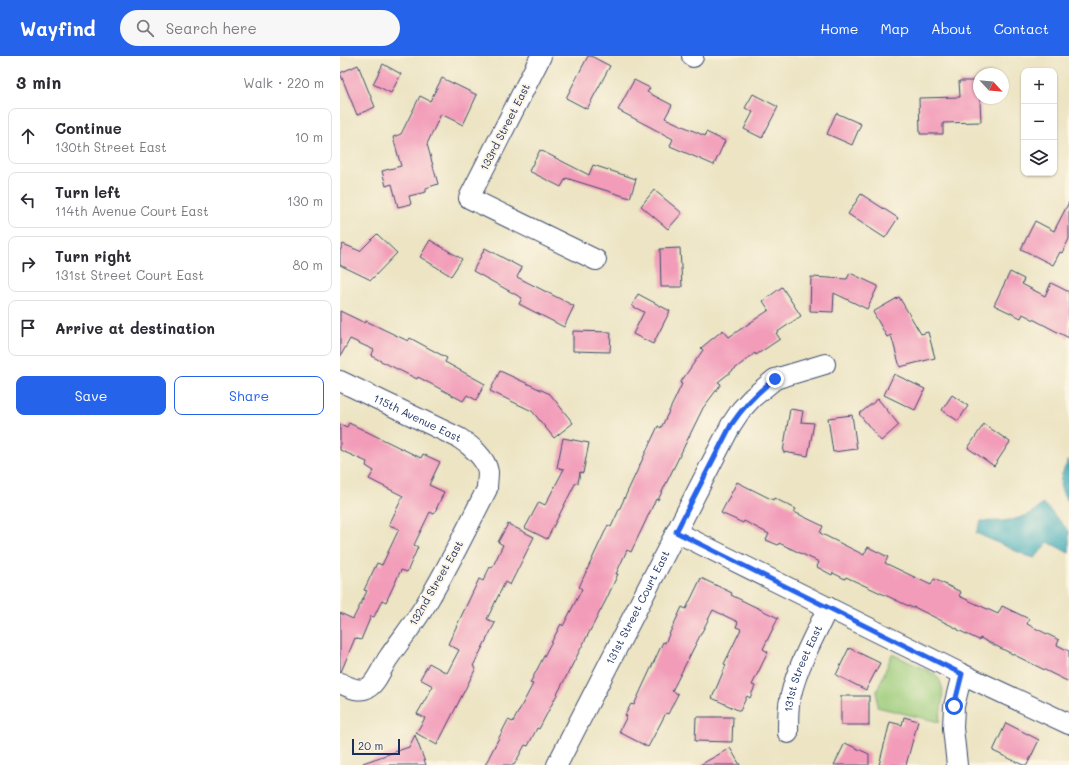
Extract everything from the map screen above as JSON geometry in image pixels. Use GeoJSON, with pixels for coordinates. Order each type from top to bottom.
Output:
{"type":"FeatureCollection","features":[{"type":"Feature","properties":{"kind":"street","name":"133rd Street East"},"geometry":{"type":"LineString","coordinates":[[541,56],[469,198],[596,260]]}},
{"type":"Feature","properties":{"kind":"street","name":"131st Street Court East"},"geometry":{"type":"LineString","coordinates":[[557,765],[731,425],[741,410],[752,398],[775,379],[825,364]]}},
{"type":"Feature","properties":{"kind":"street","name":"115th Avenue East"},"geometry":{"type":"LineString","coordinates":[[340,382],[459,438],[482,458],[486,466]]}},
{"type":"Feature","properties":{"kind":"street","name":"132nd Street East"},"geometry":{"type":"LineString","coordinates":[[340,683],[355,690],[363,690],[369,687],[374,682],[388,658],[412,626],[429,599],[487,489],[488,472],[486,466]]}},
{"type":"Feature","properties":{"kind":"street"},"geometry":{"type":"LineString","coordinates":[[676,532],[962,674],[1069,724]]}},
{"type":"Feature","properties":{"kind":"street","name":"131st Street East"},"geometry":{"type":"LineString","coordinates":[[788,733],[789,705],[795,683],[828,607]]}},
{"type":"Feature","properties":{"kind":"street"},"geometry":{"type":"LineString","coordinates":[[957,765],[953,728],[954,706],[962,674]]}},
{"type":"Feature","properties":{"kind":"green space"},"geometry":{"type":"Polygon","coordinates":[[[892,654],[935,674],[939,679],[943,691],[943,697],[939,722],[877,707],[877,691],[892,654]]]}},
{"type":"Feature","properties":{"kind":"water"},"geometry":{"type":"Polygon","coordinates":[[[1069,459],[1069,502],[1062,491],[1060,481],[1069,459]]]}},
{"type":"Feature","properties":{"kind":"water"},"geometry":{"type":"Polygon","coordinates":[[[1043,503],[1069,531],[1069,553],[1048,542],[1035,558],[1027,556],[976,533],[981,521],[998,521],[1022,517],[1030,514],[1043,503]]]}},
{"type":"Feature","properties":{"kind":"building"},"geometry":{"type":"Polygon","coordinates":[[[588,56],[591,56],[610,66],[587,109],[566,98],[588,56]]]}},
{"type":"Feature","properties":{"kind":"building"},"geometry":{"type":"Polygon","coordinates":[[[383,64],[401,74],[391,93],[373,84],[383,64]]]}},
{"type":"Feature","properties":{"kind":"building"},"geometry":{"type":"Polygon","coordinates":[[[358,65],[375,107],[357,115],[340,73],[358,65]]]}},
{"type":"Feature","properties":{"kind":"building"},"geometry":{"type":"Polygon","coordinates":[[[442,78],[477,95],[463,125],[441,114],[427,144],[438,184],[426,188],[426,192],[409,196],[411,204],[398,207],[392,184],[386,186],[382,171],[401,166],[393,137],[401,134],[420,96],[430,101],[442,78]]]}},
{"type":"Feature","properties":{"kind":"building"},"geometry":{"type":"Polygon","coordinates":[[[634,80],[650,88],[647,92],[672,105],[665,118],[705,136],[706,132],[725,141],[714,165],[670,146],[673,139],[618,110],[634,80]]]}},
{"type":"Feature","properties":{"kind":"building"},"geometry":{"type":"Polygon","coordinates":[[[959,81],[973,81],[973,104],[980,104],[981,122],[943,123],[943,134],[920,134],[919,98],[960,97],[959,81]]]}},
{"type":"Feature","properties":{"kind":"building"},"geometry":{"type":"Polygon","coordinates":[[[753,94],[778,107],[762,138],[744,129],[753,112],[745,108],[753,94]]]}},
{"type":"Feature","properties":{"kind":"building"},"geometry":{"type":"Polygon","coordinates":[[[836,113],[861,124],[852,145],[827,134],[836,113]]]}},
{"type":"Feature","properties":{"kind":"building"},"geometry":{"type":"Polygon","coordinates":[[[540,150],[589,175],[593,165],[636,179],[630,198],[566,178],[561,187],[529,171],[540,150]]]}},
{"type":"Feature","properties":{"kind":"building"},"geometry":{"type":"Polygon","coordinates":[[[654,190],[682,213],[668,229],[641,206],[654,190]]]}},
{"type":"Feature","properties":{"kind":"building"},"geometry":{"type":"Polygon","coordinates":[[[861,194],[898,218],[885,238],[848,214],[861,194]]]}},
{"type":"Feature","properties":{"kind":"building"},"geometry":{"type":"Polygon","coordinates":[[[1069,202],[1069,239],[1062,253],[1060,252],[1053,265],[1021,249],[1035,221],[1054,231],[1069,202]]]}},
{"type":"Feature","properties":{"kind":"building"},"geometry":{"type":"Polygon","coordinates":[[[377,234],[397,253],[371,280],[340,265],[340,251],[343,244],[360,251],[377,234]]]}},
{"type":"Feature","properties":{"kind":"building"},"geometry":{"type":"Polygon","coordinates":[[[430,240],[462,259],[451,276],[420,257],[430,240]]]}},
{"type":"Feature","properties":{"kind":"building"},"geometry":{"type":"Polygon","coordinates":[[[485,248],[522,268],[517,277],[574,306],[564,327],[519,304],[522,298],[473,271],[485,248]]]}},
{"type":"Feature","properties":{"kind":"building"},"geometry":{"type":"Polygon","coordinates":[[[680,248],[682,287],[661,287],[660,249],[680,248]]]}},
{"type":"Feature","properties":{"kind":"building"},"geometry":{"type":"Polygon","coordinates":[[[1010,272],[1024,279],[1022,284],[1045,296],[1051,283],[1069,292],[1069,338],[1023,314],[1021,318],[994,305],[1010,272]]]}},
{"type":"Feature","properties":{"kind":"building"},"geometry":{"type":"Polygon","coordinates":[[[850,273],[878,286],[867,309],[834,293],[833,312],[810,311],[811,277],[847,279],[850,273]]]}},
{"type":"Feature","properties":{"kind":"building"},"geometry":{"type":"Polygon","coordinates":[[[782,287],[801,316],[776,333],[780,339],[756,355],[755,353],[718,382],[721,384],[703,408],[658,500],[656,499],[631,552],[627,550],[606,600],[539,729],[537,728],[528,746],[525,745],[514,765],[485,765],[508,720],[513,722],[533,684],[530,683],[561,624],[563,626],[582,589],[579,587],[608,525],[611,527],[658,426],[661,428],[682,384],[680,383],[703,350],[701,348],[723,330],[729,337],[769,310],[763,301],[782,287]]]}},
{"type":"Feature","properties":{"kind":"building"},"geometry":{"type":"Polygon","coordinates":[[[638,294],[670,311],[653,344],[633,334],[644,312],[632,306],[638,294]]]}},
{"type":"Feature","properties":{"kind":"building"},"geometry":{"type":"Polygon","coordinates":[[[899,297],[921,334],[928,332],[935,358],[900,367],[891,335],[887,337],[873,312],[899,297]]]}},
{"type":"Feature","properties":{"kind":"building"},"geometry":{"type":"Polygon","coordinates":[[[340,311],[365,323],[366,321],[408,341],[410,338],[447,358],[445,362],[485,384],[476,400],[467,395],[463,401],[418,377],[417,379],[371,356],[374,350],[350,339],[340,357],[340,311]]]}},
{"type":"Feature","properties":{"kind":"building"},"geometry":{"type":"Polygon","coordinates":[[[573,331],[611,332],[610,352],[573,351],[573,331]]]}},
{"type":"Feature","properties":{"kind":"building"},"geometry":{"type":"Polygon","coordinates":[[[500,371],[550,394],[573,423],[554,438],[532,411],[490,391],[500,371]]]}},
{"type":"Feature","properties":{"kind":"building"},"geometry":{"type":"Polygon","coordinates":[[[894,374],[925,389],[915,410],[884,395],[894,374]]]}},
{"type":"Feature","properties":{"kind":"building"},"geometry":{"type":"Polygon","coordinates":[[[952,395],[968,406],[958,421],[942,410],[952,395]]]}},
{"type":"Feature","properties":{"kind":"building"},"geometry":{"type":"Polygon","coordinates":[[[878,399],[899,425],[881,441],[859,414],[878,399]]]}},
{"type":"Feature","properties":{"kind":"building"},"geometry":{"type":"Polygon","coordinates":[[[790,409],[803,411],[801,422],[814,423],[808,456],[783,452],[790,409]]]}},
{"type":"Feature","properties":{"kind":"building"},"geometry":{"type":"Polygon","coordinates":[[[852,415],[857,449],[833,452],[828,418],[852,415]]]}},
{"type":"Feature","properties":{"kind":"building"},"geometry":{"type":"Polygon","coordinates":[[[349,423],[421,458],[423,454],[440,462],[429,485],[444,492],[434,514],[430,512],[414,545],[418,547],[407,572],[401,570],[386,602],[382,600],[374,617],[371,616],[361,640],[355,638],[340,672],[340,613],[353,619],[367,591],[364,590],[377,563],[382,565],[399,529],[389,525],[403,496],[369,479],[374,471],[366,466],[367,462],[340,450],[340,424],[347,427],[349,423]]]}},
{"type":"Feature","properties":{"kind":"building"},"geometry":{"type":"Polygon","coordinates":[[[984,424],[1010,442],[994,466],[968,448],[984,424]]]}},
{"type":"Feature","properties":{"kind":"building"},"geometry":{"type":"Polygon","coordinates":[[[563,438],[589,443],[583,473],[580,472],[578,483],[576,482],[547,539],[525,528],[539,502],[545,505],[564,469],[557,468],[563,438]]]}},
{"type":"Feature","properties":{"kind":"building"},"geometry":{"type":"Polygon","coordinates":[[[737,482],[773,500],[774,498],[796,509],[794,512],[823,526],[820,533],[864,555],[868,547],[888,557],[885,563],[931,585],[934,579],[961,592],[959,596],[998,614],[1002,606],[1029,619],[1027,624],[1059,640],[1057,645],[1069,651],[1069,682],[980,638],[979,640],[958,630],[914,607],[913,608],[846,577],[845,579],[833,573],[832,575],[817,567],[819,562],[779,543],[778,545],[766,540],[769,534],[744,521],[743,523],[721,513],[737,482]]]}},
{"type":"Feature","properties":{"kind":"building"},"geometry":{"type":"Polygon","coordinates":[[[508,524],[534,537],[510,585],[505,582],[487,619],[495,623],[473,666],[476,668],[437,745],[416,733],[425,718],[417,714],[433,686],[420,679],[429,663],[447,673],[459,650],[448,644],[479,579],[483,581],[490,567],[492,568],[503,545],[498,542],[508,524]]]}},
{"type":"Feature","properties":{"kind":"building"},"geometry":{"type":"Polygon","coordinates":[[[701,578],[732,593],[731,595],[778,618],[763,649],[768,652],[752,685],[755,686],[750,698],[747,696],[740,711],[712,698],[726,665],[724,664],[741,629],[736,627],[738,622],[713,610],[672,691],[678,694],[648,747],[619,732],[627,716],[625,715],[631,704],[634,705],[663,642],[665,643],[682,607],[686,609],[701,578]]]}},
{"type":"Feature","properties":{"kind":"building"},"geometry":{"type":"Polygon","coordinates":[[[849,648],[880,663],[866,690],[836,675],[849,648]]]}},
{"type":"Feature","properties":{"kind":"building"},"geometry":{"type":"Polygon","coordinates":[[[841,696],[869,696],[869,725],[841,725],[841,696]]]}},
{"type":"Feature","properties":{"kind":"building"},"geometry":{"type":"Polygon","coordinates":[[[696,717],[733,717],[732,742],[695,741],[696,717]]]}},
{"type":"Feature","properties":{"kind":"building"},"geometry":{"type":"Polygon","coordinates":[[[904,717],[918,721],[906,765],[879,765],[890,722],[902,725],[904,717]]]}},
{"type":"Feature","properties":{"kind":"building"},"geometry":{"type":"Polygon","coordinates":[[[1006,723],[1039,740],[1027,765],[1023,765],[993,751],[1006,723]]]}},
{"type":"Feature","properties":{"kind":"building"},"geometry":{"type":"Polygon","coordinates":[[[415,735],[426,765],[363,765],[363,763],[409,747],[415,735]]]}},
{"type":"Feature","properties":{"kind":"building"},"geometry":{"type":"Polygon","coordinates":[[[845,743],[869,754],[869,765],[834,765],[845,743]]]}},
{"type":"Feature","properties":{"kind":"building"},"geometry":{"type":"Polygon","coordinates":[[[730,748],[740,765],[700,765],[730,748]]]}},
{"type":"Feature","properties":{"kind":"route"},"geometry":{"type":"LineString","coordinates":[[775,379],[752,398],[741,410],[731,425],[676,532],[962,674],[954,706]]}}]}
